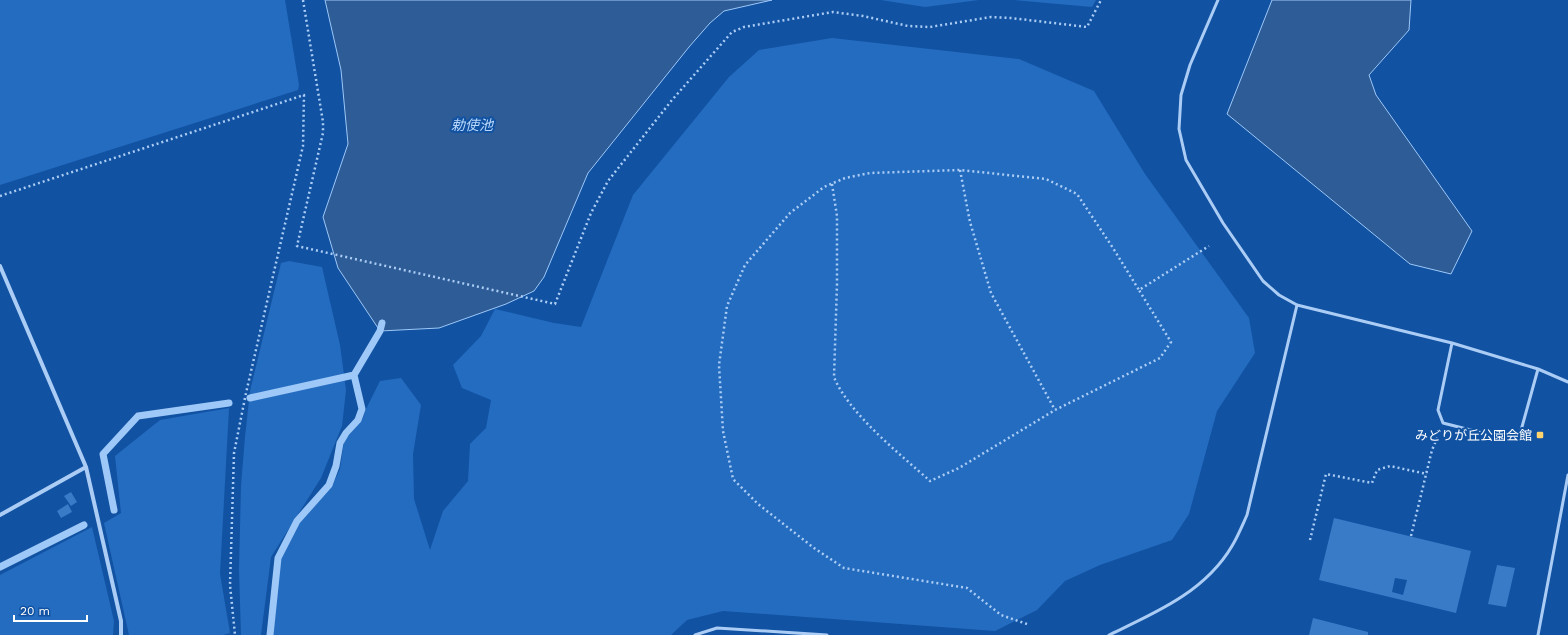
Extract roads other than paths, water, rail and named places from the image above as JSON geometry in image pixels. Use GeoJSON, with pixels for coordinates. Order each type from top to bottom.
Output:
{"type":"FeatureCollection","features":[{"type":"Feature","properties":{"kind":"street"},"geometry":{"type":"LineString","coordinates":[[0,266],[86,467],[121,621],[121,635]]}},
{"type":"Feature","properties":{"kind":"street"},"geometry":{"type":"LineString","coordinates":[[0,515],[86,467]]}},
{"type":"Feature","properties":{"kind":"lane"},"geometry":{"type":"LineString","coordinates":[[1218,0],[1190,65],[1181,95],[1179,129],[1186,160],[1223,223],[1263,281],[1279,295],[1297,304],[1452,344],[1538,369],[1568,382]]}},
{"type":"Feature","properties":{"kind":"lane"},"geometry":{"type":"LineString","coordinates":[[1109,635],[1168,606],[1197,586],[1219,564],[1232,546],[1247,515],[1297,304]]}},
{"type":"Feature","properties":{"kind":"lane"},"geometry":{"type":"LineString","coordinates":[[1452,344],[1438,410],[1444,423],[1510,440],[1520,434],[1538,369]]}},
{"type":"Feature","properties":{"kind":"lane"},"geometry":{"type":"LineString","coordinates":[[1538,635],[1568,475]]}},
{"type":"Feature","properties":{"kind":"lane"},"geometry":{"type":"LineString","coordinates":[[695,635],[717,628],[827,635]]}},
{"type":"Feature","properties":{"kind":"water","name":"勅使池"},"geometry":{"type":"Polygon","coordinates":[[[325,0],[772,0],[724,11],[710,23],[689,47],[588,173],[544,277],[534,291],[506,304],[439,328],[380,331],[338,268],[323,217],[348,144],[341,70],[325,0]]]}},
{"type":"Feature","properties":{"kind":"water"},"geometry":{"type":"Polygon","coordinates":[[[1272,0],[1411,0],[1409,30],[1369,75],[1376,95],[1472,231],[1451,274],[1410,264],[1227,114],[1272,0]]]}},
{"type":"Feature","properties":{"kind":"waterway"},"geometry":{"type":"LineString","coordinates":[[270,635],[278,558],[297,521],[329,485],[336,466],[340,443],[346,433],[358,420],[362,409],[354,375],[380,331],[382,323]]}},
{"type":"Feature","properties":{"kind":"waterway"},"geometry":{"type":"LineString","coordinates":[[250,398],[354,375]]}},
{"type":"Feature","properties":{"kind":"waterway"},"geometry":{"type":"LineString","coordinates":[[114,510],[103,454],[138,416],[229,403]]}},
{"type":"Feature","properties":{"kind":"waterway"},"geometry":{"type":"LineString","coordinates":[[0,567],[84,525]]}},
{"type":"Feature","properties":{"kind":"place","name":"みどりが丘公園会館"},"geometry":{"type":"Point","coordinates":[1540,435]}}]}
